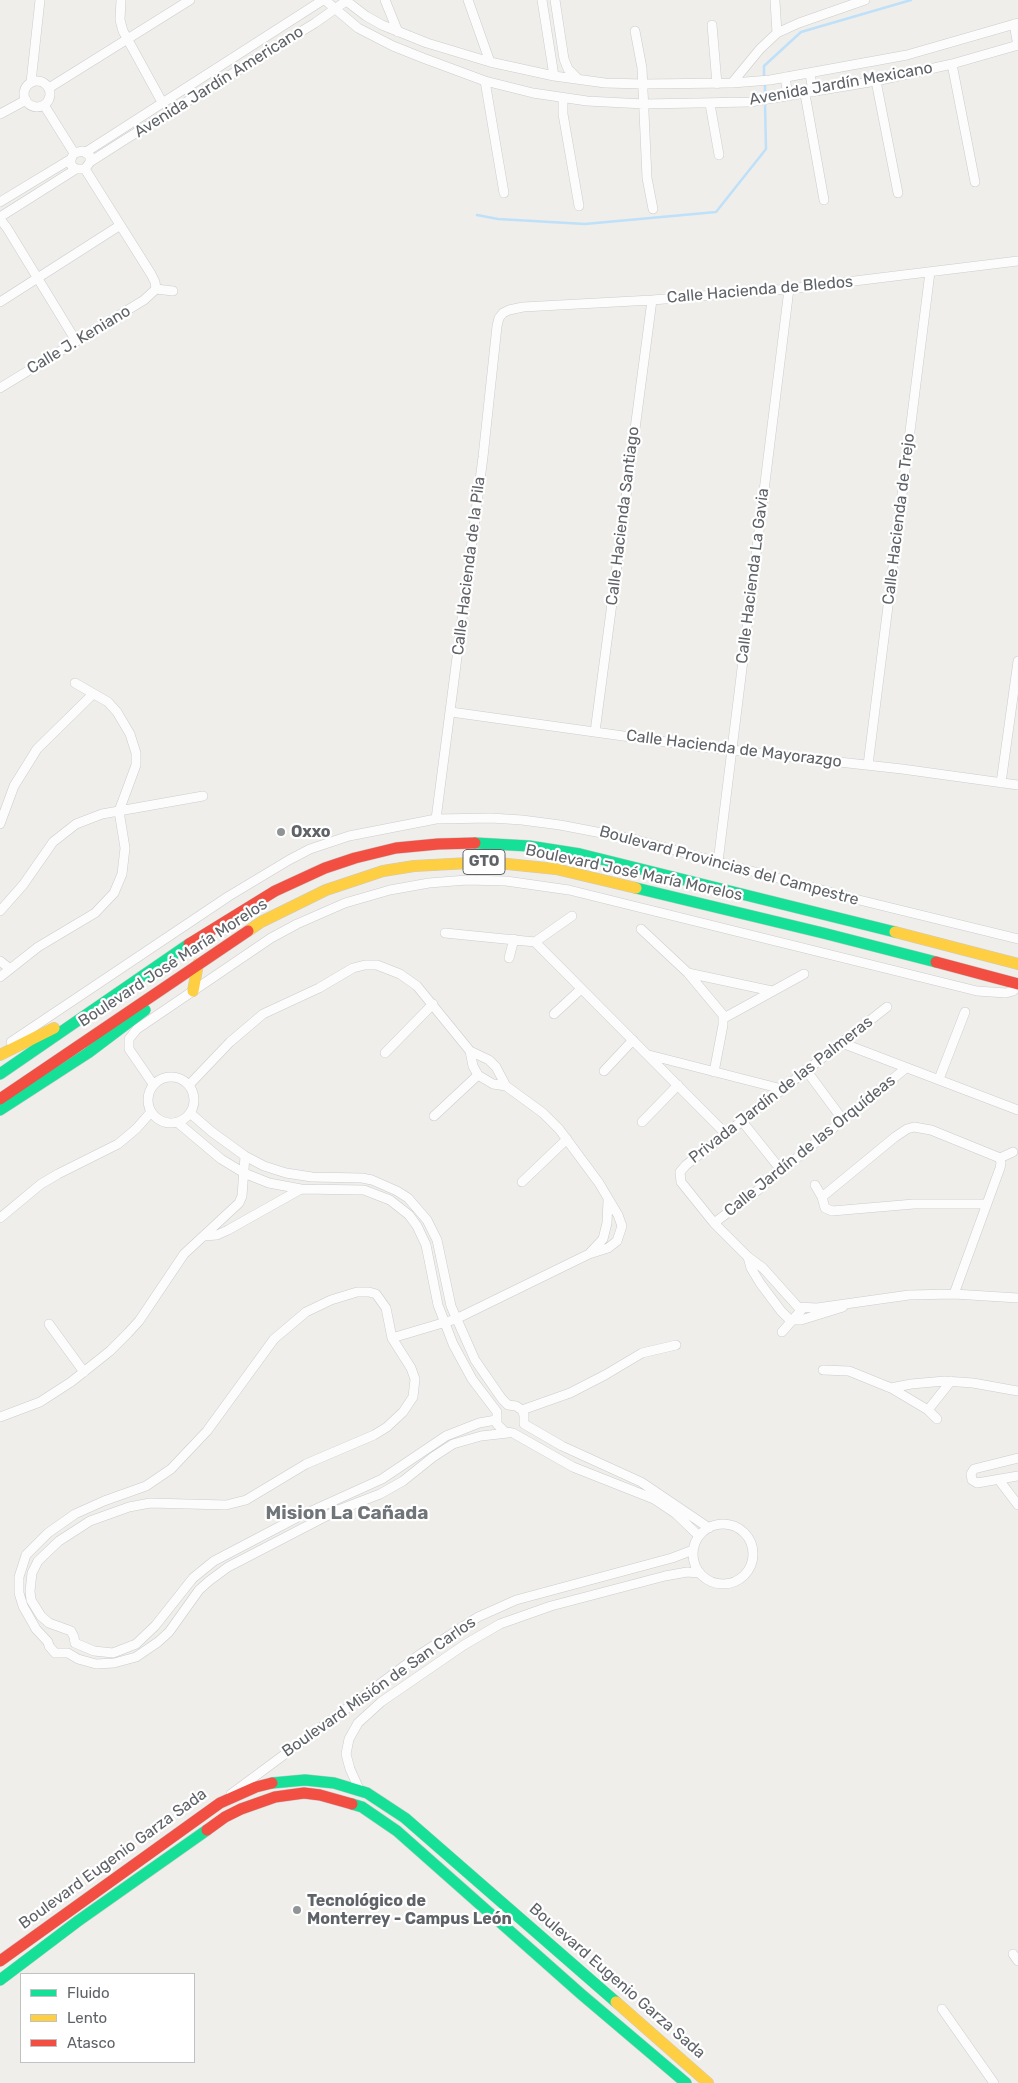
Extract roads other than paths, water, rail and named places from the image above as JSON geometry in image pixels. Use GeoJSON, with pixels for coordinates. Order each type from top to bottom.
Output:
{"type":"FeatureCollection","features":[{"type":"Feature","properties":{"kind":"main road","name":"Boulevard José María Morelos"},"geometry":{"type":"LineString","coordinates":[[0,1074],[201,936],[255,902],[303,878],[340,863],[375,852],[438,844],[496,843],[580,854],[725,888],[1018,964]]}},
{"type":"Feature","properties":{"kind":"main road","name":"Boulevard José María Morelos"},"geometry":{"type":"LineString","coordinates":[[0,1099],[239,936],[279,912],[326,890],[355,880],[383,871],[414,866],[488,862],[556,869],[627,885],[1018,985]]}},
{"type":"Feature","properties":{"kind":"main road"},"geometry":{"type":"LineString","coordinates":[[193,990],[198,964]]}},
{"type":"Feature","properties":{"kind":"main road"},"geometry":{"type":"LineString","coordinates":[[0,1110],[88,1053],[133,1021],[145,1010],[152,995]]}},
{"type":"Feature","properties":{"kind":"main road"},"geometry":{"type":"LineString","coordinates":[[0,1055],[111,999]]}},
{"type":"Feature","properties":{"kind":"main road","name":"Boulevard Eugenio Garza Sada"},"geometry":{"type":"LineString","coordinates":[[0,1961],[220,1802],[256,1787],[291,1780],[328,1782],[374,1797],[405,1818],[708,2083]]}},
{"type":"Feature","properties":{"kind":"main road","name":"Boulevard Eugenio Garza Sada"},"geometry":{"type":"LineString","coordinates":[[0,1980],[78,1921],[225,1817],[275,1797],[304,1793],[320,1795],[362,1807],[390,1825],[686,2083]]}},
{"type":"Feature","properties":{"kind":"main road"},"geometry":{"type":"LineString","coordinates":[[657,2059],[668,2048]]}},
{"type":"Feature","properties":{"kind":"street"},"geometry":{"type":"LineString","coordinates":[[31,82],[42,81],[49,88],[50,97],[44,105],[34,107],[26,100],[24,90],[31,82],[40,0]]}},
{"type":"Feature","properties":{"kind":"street"},"geometry":{"type":"LineString","coordinates":[[121,0],[120,20],[127,39],[162,102]]}},
{"type":"Feature","properties":{"kind":"street"},"geometry":{"type":"LineString","coordinates":[[49,88],[190,0]]}},
{"type":"Feature","properties":{"kind":"street","name":"Avenida Jardín Mexicano"},"geometry":{"type":"LineString","coordinates":[[324,0],[358,28],[393,46],[485,81],[563,98],[644,104],[710,104],[773,99],[876,82],[952,64],[1018,45]]}},
{"type":"Feature","properties":{"kind":"street","name":"Avenida Jardín Americano"},"geometry":{"type":"LineString","coordinates":[[0,202],[80,151],[86,152],[324,0]]}},
{"type":"Feature","properties":{"kind":"street","name":"Avenida Jardín Mexicano"},"geometry":{"type":"LineString","coordinates":[[346,0],[366,16],[398,32],[490,62],[554,76],[643,84],[717,84],[770,80],[908,55],[1016,23]]}},
{"type":"Feature","properties":{"kind":"street","name":"Avenida Jardín Americano"},"geometry":{"type":"LineString","coordinates":[[0,218],[335,10],[346,0]]}},
{"type":"Feature","properties":{"kind":"street"},"geometry":{"type":"LineString","coordinates":[[384,0],[398,32]]}},
{"type":"Feature","properties":{"kind":"street"},"geometry":{"type":"LineString","coordinates":[[468,0],[490,62]]}},
{"type":"Feature","properties":{"kind":"street"},"geometry":{"type":"LineString","coordinates":[[542,0],[554,76]]}},
{"type":"Feature","properties":{"kind":"street"},"geometry":{"type":"LineString","coordinates":[[555,0],[564,59],[568,69],[578,79]]}},
{"type":"Feature","properties":{"kind":"street"},"geometry":{"type":"LineString","coordinates":[[732,83],[760,49],[777,33],[799,23],[865,0]]}},
{"type":"Feature","properties":{"kind":"street"},"geometry":{"type":"LineString","coordinates":[[775,1],[777,33]]}},
{"type":"Feature","properties":{"kind":"street"},"geometry":{"type":"LineString","coordinates":[[1016,23],[1018,45]]}},
{"type":"Feature","properties":{"kind":"street"},"geometry":{"type":"LineString","coordinates":[[712,25],[717,84]]}},
{"type":"Feature","properties":{"kind":"street"},"geometry":{"type":"LineString","coordinates":[[635,31],[643,84],[647,178],[653,208]]}},
{"type":"Feature","properties":{"kind":"street"},"geometry":{"type":"LineString","coordinates":[[952,64],[975,182]]}},
{"type":"Feature","properties":{"kind":"street"},"geometry":{"type":"LineString","coordinates":[[810,73],[809,93],[824,200]]}},
{"type":"Feature","properties":{"kind":"street"},"geometry":{"type":"LineString","coordinates":[[785,77],[788,96]]}},
{"type":"Feature","properties":{"kind":"street"},"geometry":{"type":"LineString","coordinates":[[485,81],[504,192]]}},
{"type":"Feature","properties":{"kind":"street"},"geometry":{"type":"LineString","coordinates":[[876,82],[898,193]]}},
{"type":"Feature","properties":{"kind":"street"},"geometry":{"type":"LineString","coordinates":[[563,98],[563,114],[579,206]]}},
{"type":"Feature","properties":{"kind":"street"},"geometry":{"type":"LineString","coordinates":[[0,114],[26,100]]}},
{"type":"Feature","properties":{"kind":"street"},"geometry":{"type":"LineString","coordinates":[[710,104],[719,155]]}},
{"type":"Feature","properties":{"kind":"street"},"geometry":{"type":"LineString","coordinates":[[44,105],[73,156],[71,165],[84,167]]}},
{"type":"Feature","properties":{"kind":"street"},"geometry":{"type":"LineString","coordinates":[[84,167],[90,156],[86,152]]}},
{"type":"Feature","properties":{"kind":"street"},"geometry":{"type":"LineString","coordinates":[[84,167],[119,226],[151,274],[156,289],[173,291]]}},
{"type":"Feature","properties":{"kind":"street"},"geometry":{"type":"LineString","coordinates":[[0,195],[10,196]]}},
{"type":"Feature","properties":{"kind":"street"},"geometry":{"type":"LineString","coordinates":[[0,218],[76,341]]}},
{"type":"Feature","properties":{"kind":"street"},"geometry":{"type":"LineString","coordinates":[[0,302],[119,226]]}},
{"type":"Feature","properties":{"kind":"street","name":"Calle Hacienda de Bledos"},"geometry":{"type":"LineString","coordinates":[[503,313],[523,307],[652,300],[789,289],[1018,261]]}},
{"type":"Feature","properties":{"kind":"street","name":"Calle Hacienda de Trejo"},"geometry":{"type":"LineString","coordinates":[[868,765],[930,272]]}},
{"type":"Feature","properties":{"kind":"street","name":"Calle J. Keniano"},"geometry":{"type":"LineString","coordinates":[[0,388],[144,300],[156,289]]}},
{"type":"Feature","properties":{"kind":"street","name":"Calle Hacienda La Gavia"},"geometry":{"type":"LineString","coordinates":[[718,862],[789,289]]}},
{"type":"Feature","properties":{"kind":"street","name":"Calle Hacienda Santiago"},"geometry":{"type":"LineString","coordinates":[[595,732],[652,300]]}},
{"type":"Feature","properties":{"kind":"street","name":"Calle Hacienda de la Pila"},"geometry":{"type":"LineString","coordinates":[[436,819],[483,457],[497,326],[499,318],[503,313]]}},
{"type":"Feature","properties":{"kind":"street"},"geometry":{"type":"LineString","coordinates":[[1001,783],[1018,660]]}},
{"type":"Feature","properties":{"kind":"street"},"geometry":{"type":"LineString","coordinates":[[0,977],[38,947],[96,913],[114,893],[124,861],[124,838],[119,811],[136,765],[136,753],[130,734],[117,712],[108,702],[75,683]]}},
{"type":"Feature","properties":{"kind":"street"},"geometry":{"type":"LineString","coordinates":[[0,824],[14,786],[33,754],[52,732],[92,694]]}},
{"type":"Feature","properties":{"kind":"street","name":"Calle Hacienda de Mayorazgo"},"geometry":{"type":"LineString","coordinates":[[451,712],[1018,785]]}},
{"type":"Feature","properties":{"kind":"street"},"geometry":{"type":"LineString","coordinates":[[0,911],[23,885],[53,842],[89,818],[203,796]]}},
{"type":"Feature","properties":{"kind":"street","name":"Boulevard Provincias del Campestre"},"geometry":{"type":"LineString","coordinates":[[0,1050],[229,896],[289,860],[310,849],[349,836],[436,819],[491,818],[560,825],[633,839],[855,899],[1018,939]]}},
{"type":"Feature","properties":{"kind":"street"},"geometry":{"type":"LineString","coordinates":[[153,1084],[132,1056],[128,1045],[128,1039],[137,1030],[271,938],[297,924],[345,903],[408,886],[467,880],[506,881],[569,890],[977,991],[1006,993],[1013,991],[1018,985]]}},
{"type":"Feature","properties":{"kind":"street"},"geometry":{"type":"LineString","coordinates":[[536,942],[572,916]]}},
{"type":"Feature","properties":{"kind":"street"},"geometry":{"type":"LineString","coordinates":[[641,928],[688,973],[724,1018],[714,1072]]}},
{"type":"Feature","properties":{"kind":"street"},"geometry":{"type":"LineString","coordinates":[[445,933],[536,942],[725,1133]]}},
{"type":"Feature","properties":{"kind":"street"},"geometry":{"type":"LineString","coordinates":[[509,958],[514,939]]}},
{"type":"Feature","properties":{"kind":"street"},"geometry":{"type":"LineString","coordinates":[[0,962],[10,969]]}},
{"type":"Feature","properties":{"kind":"street"},"geometry":{"type":"LineString","coordinates":[[189,1085],[253,1021],[359,966],[377,966],[400,974],[417,986],[470,1051],[489,1060],[496,1067],[506,1086],[543,1113],[567,1139],[599,1183],[620,1220],[622,1226],[620,1235],[614,1244],[589,1254],[456,1319],[392,1338]]}},
{"type":"Feature","properties":{"kind":"street"},"geometry":{"type":"LineString","coordinates":[[688,973],[772,992]]}},
{"type":"Feature","properties":{"kind":"street"},"geometry":{"type":"LineString","coordinates":[[724,1018],[804,974]]}},
{"type":"Feature","properties":{"kind":"street"},"geometry":{"type":"LineString","coordinates":[[554,1014],[582,989]]}},
{"type":"Feature","properties":{"kind":"street"},"geometry":{"type":"LineString","coordinates":[[385,1053],[432,1004]]}},
{"type":"Feature","properties":{"kind":"street","name":"Privada Jardín de las Palmeras"},"geometry":{"type":"LineString","coordinates":[[714,1223],[684,1187],[680,1175],[686,1165],[887,1007]]}},
{"type":"Feature","properties":{"kind":"street"},"geometry":{"type":"LineString","coordinates":[[939,1079],[965,1012]]}},
{"type":"Feature","properties":{"kind":"street"},"geometry":{"type":"LineString","coordinates":[[604,1071],[633,1040]]}},
{"type":"Feature","properties":{"kind":"street"},"geometry":{"type":"LineString","coordinates":[[842,1044],[939,1079],[983,1098],[1017,1106]]}},
{"type":"Feature","properties":{"kind":"street"},"geometry":{"type":"LineString","coordinates":[[470,1051],[473,1066],[478,1075],[493,1084],[506,1086]]}},
{"type":"Feature","properties":{"kind":"street"},"geometry":{"type":"LineString","coordinates":[[647,1055],[782,1089]]}},
{"type":"Feature","properties":{"kind":"street","name":"Calle Jardín de las Orquídeas"},"geometry":{"type":"LineString","coordinates":[[714,1223],[906,1068]]}},
{"type":"Feature","properties":{"kind":"street"},"geometry":{"type":"LineString","coordinates":[[806,1070],[843,1120]]}},
{"type":"Feature","properties":{"kind":"street"},"geometry":{"type":"LineString","coordinates":[[434,1116],[478,1075]]}},
{"type":"Feature","properties":{"kind":"street"},"geometry":{"type":"LineString","coordinates":[[167,1077],[183,1080],[189,1085],[194,1100],[190,1113],[176,1122],[162,1121],[151,1112],[147,1098],[153,1084],[167,1077]]}},
{"type":"Feature","properties":{"kind":"street"},"geometry":{"type":"LineString","coordinates":[[642,1122],[678,1085]]}},
{"type":"Feature","properties":{"kind":"street"},"geometry":{"type":"LineString","coordinates":[[0,1218],[41,1184],[118,1144],[136,1129],[151,1112]]}},
{"type":"Feature","properties":{"kind":"street"},"geometry":{"type":"LineString","coordinates":[[59,1628],[41,1616],[31,1600],[32,1573],[38,1562],[59,1541],[90,1521],[129,1507],[150,1503],[226,1505],[246,1500],[306,1464],[374,1435],[387,1427],[403,1412],[414,1390],[414,1373],[392,1338],[386,1308],[380,1298],[374,1293],[357,1292],[331,1300],[306,1312],[274,1339],[207,1431],[171,1469],[146,1486],[75,1514],[38,1542],[26,1555],[19,1578],[19,1593],[28,1618],[55,1653],[68,1653],[78,1659],[96,1664],[114,1663],[136,1657],[169,1632],[199,1590],[228,1567],[336,1511],[380,1494],[403,1481],[453,1444],[481,1436],[510,1433],[522,1428],[524,1424],[522,1410],[516,1406],[508,1405],[479,1367],[451,1306],[437,1240],[429,1224],[408,1198],[381,1183],[362,1178],[324,1178],[286,1173],[264,1166],[245,1156],[190,1113]]}},
{"type":"Feature","properties":{"kind":"street"},"geometry":{"type":"LineString","coordinates":[[741,1120],[781,1170]]}},
{"type":"Feature","properties":{"kind":"street"},"geometry":{"type":"LineString","coordinates":[[176,1122],[200,1143],[244,1173],[269,1183],[301,1189],[355,1189],[377,1194],[390,1200],[409,1215],[423,1236],[430,1258],[438,1305],[444,1323],[472,1379],[497,1416],[498,1427],[573,1467],[645,1495],[664,1505],[699,1536]]}},
{"type":"Feature","properties":{"kind":"street"},"geometry":{"type":"LineString","coordinates":[[822,1197],[895,1137],[914,1127],[931,1130],[1000,1158],[1013,1152]]}},
{"type":"Feature","properties":{"kind":"street"},"geometry":{"type":"LineString","coordinates":[[200,1143],[212,1132]]}},
{"type":"Feature","properties":{"kind":"street"},"geometry":{"type":"LineString","coordinates":[[522,1182],[567,1139]]}},
{"type":"Feature","properties":{"kind":"street"},"geometry":{"type":"LineString","coordinates":[[2,1415],[40,1402],[84,1372],[110,1351],[139,1320],[184,1254],[239,1203],[242,1196],[245,1156]]}},
{"type":"Feature","properties":{"kind":"street"},"geometry":{"type":"LineString","coordinates":[[954,1294],[1001,1163],[1000,1158]]}},
{"type":"Feature","properties":{"kind":"street"},"geometry":{"type":"LineString","coordinates":[[377,1194],[381,1183]]}},
{"type":"Feature","properties":{"kind":"street"},"geometry":{"type":"LineString","coordinates":[[815,1186],[822,1197],[825,1208],[832,1211],[853,1211],[905,1205],[987,1204]]}},
{"type":"Feature","properties":{"kind":"street"},"geometry":{"type":"LineString","coordinates":[[204,1236],[222,1233],[301,1189]]}},
{"type":"Feature","properties":{"kind":"street"},"geometry":{"type":"LineString","coordinates":[[589,1254],[603,1239],[608,1223],[608,1200]]}},
{"type":"Feature","properties":{"kind":"street"},"geometry":{"type":"LineString","coordinates":[[714,1223],[748,1258],[763,1268],[794,1304],[803,1308],[909,1295],[954,1294],[1018,1298]]}},
{"type":"Feature","properties":{"kind":"street"},"geometry":{"type":"LineString","coordinates":[[748,1258],[754,1273],[769,1295],[785,1316],[793,1321],[826,1314],[850,1303]]}},
{"type":"Feature","properties":{"kind":"street"},"geometry":{"type":"LineString","coordinates":[[782,1332],[803,1308]]}},
{"type":"Feature","properties":{"kind":"street"},"geometry":{"type":"LineString","coordinates":[[48,1324],[84,1372]]}},
{"type":"Feature","properties":{"kind":"street"},"geometry":{"type":"LineString","coordinates":[[522,1410],[570,1393],[642,1353],[676,1345]]}},
{"type":"Feature","properties":{"kind":"street"},"geometry":{"type":"LineString","coordinates":[[823,1370],[849,1371],[891,1388],[928,1410],[938,1419]]}},
{"type":"Feature","properties":{"kind":"street"},"geometry":{"type":"LineString","coordinates":[[891,1388],[920,1383],[951,1381],[1018,1391]]}},
{"type":"Feature","properties":{"kind":"street"},"geometry":{"type":"LineString","coordinates":[[928,1410],[951,1381]]}},
{"type":"Feature","properties":{"kind":"street"},"geometry":{"type":"LineString","coordinates":[[75,1643],[94,1651],[113,1653],[136,1644],[155,1626],[194,1578],[225,1554],[296,1518],[382,1479],[446,1436],[497,1416],[508,1405]]}},
{"type":"Feature","properties":{"kind":"street"},"geometry":{"type":"LineString","coordinates":[[524,1424],[555,1442],[651,1488],[709,1528]]}},
{"type":"Feature","properties":{"kind":"street"},"geometry":{"type":"LineString","coordinates":[[573,1467],[581,1454]]}},
{"type":"Feature","properties":{"kind":"street"},"geometry":{"type":"LineString","coordinates":[[1018,1458],[980,1467],[971,1472],[972,1480],[977,1484],[1018,1476]]}},
{"type":"Feature","properties":{"kind":"street"},"geometry":{"type":"LineString","coordinates":[[609,1480],[615,1470]]}},
{"type":"Feature","properties":{"kind":"street"},"geometry":{"type":"LineString","coordinates":[[999,1480],[1018,1505]]}},
{"type":"Feature","properties":{"kind":"street"},"geometry":{"type":"LineString","coordinates":[[719,1524],[730,1525],[740,1529],[748,1536],[752,1546],[754,1556],[751,1566],[741,1578],[727,1585],[716,1584],[706,1580],[699,1573],[694,1562],[693,1550],[699,1536],[709,1528],[719,1524]]}},
{"type":"Feature","properties":{"kind":"street","name":"Boulevard Misión de San Carlos"},"geometry":{"type":"LineString","coordinates":[[220,1802],[390,1676],[450,1634],[496,1608],[538,1594],[672,1558],[693,1550]]}},
{"type":"Feature","properties":{"kind":"street","name":"Boulevard Misión de San Carlos"},"geometry":{"type":"LineString","coordinates":[[360,1791],[347,1763],[349,1739],[353,1730],[364,1716],[464,1645],[512,1619],[552,1606],[665,1576],[687,1572],[699,1573]]}},
{"type":"Feature","properties":{"kind":"street"},"geometry":{"type":"LineString","coordinates":[[48,1642],[51,1633],[59,1628],[71,1631],[75,1643],[68,1653]]}},
{"type":"Feature","properties":{"kind":"street"},"geometry":{"type":"LineString","coordinates":[[390,1676],[401,1688]]}},
{"type":"Feature","properties":{"kind":"street"},"geometry":{"type":"LineString","coordinates":[[942,2009],[994,2083]]}},
{"type":"Feature","properties":{"kind":"waterway"},"geometry":{"type":"LineString","coordinates":[[764,77],[764,66],[801,32],[911,0]]}},
{"type":"Feature","properties":{"kind":"waterway"},"geometry":{"type":"LineString","coordinates":[[765,83],[765,97]]}},
{"type":"Feature","properties":{"kind":"waterway"},"geometry":{"type":"LineString","coordinates":[[477,215],[498,219],[585,224],[716,212],[766,149],[765,103]]}},
{"type":"Feature","properties":{"kind":"place","name":"Oxxo"},"geometry":{"type":"Point","coordinates":[281,832]}},
{"type":"Feature","properties":{"kind":"place","name":"Tecnológico de Monterrey - Campus León"},"geometry":{"type":"Point","coordinates":[297,1910]}},
{"type":"Feature","properties":{"kind":"district","name":"Mision La Cañada"},"geometry":{"type":"Point","coordinates":[347,1514]}}]}
